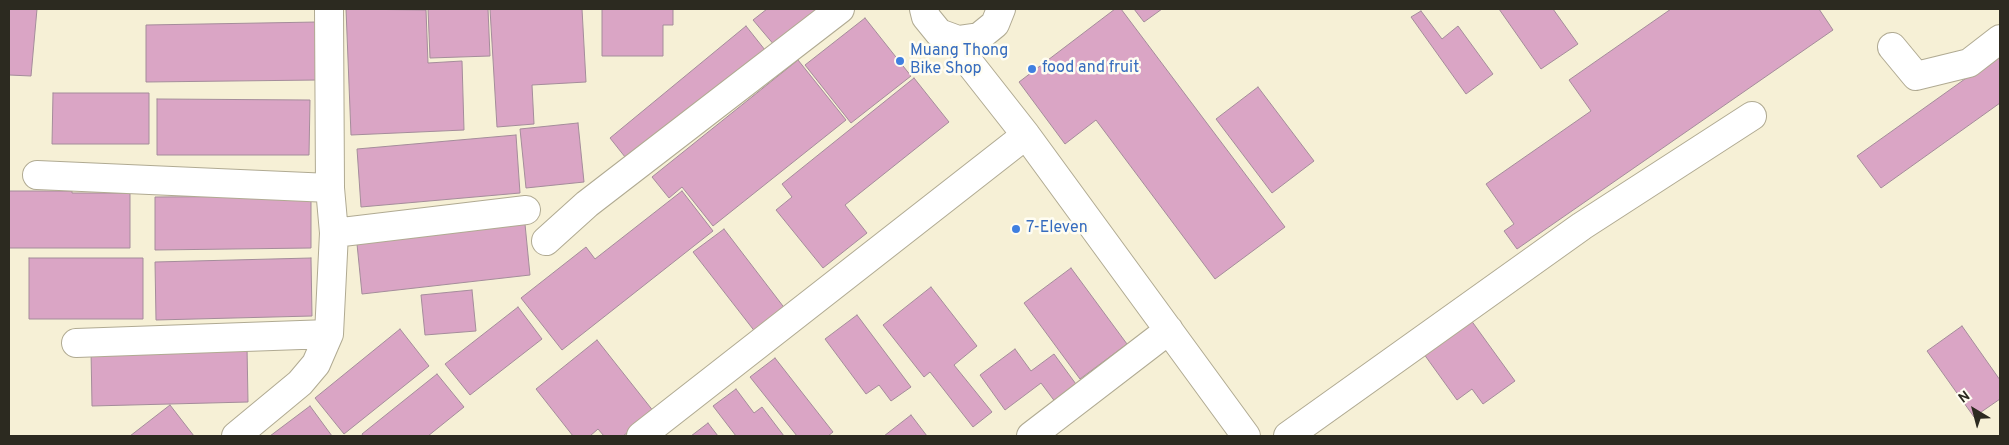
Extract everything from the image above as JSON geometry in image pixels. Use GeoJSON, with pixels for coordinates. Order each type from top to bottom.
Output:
{"type":"FeatureCollection","features":[{"type":"Feature","properties":{"kind":"street"},"geometry":{"type":"LineString","coordinates":[[236,436],[300,383],[316,364],[329,334],[334,233],[330,188],[329,9]]}},
{"type":"Feature","properties":{"kind":"street"},"geometry":{"type":"LineString","coordinates":[[546,241],[587,204],[840,9]]}},
{"type":"Feature","properties":{"kind":"street"},"geometry":{"type":"LineString","coordinates":[[924,9],[926,17],[939,33],[958,40],[979,37],[995,24],[1001,9]]}},
{"type":"Feature","properties":{"kind":"street"},"geometry":{"type":"LineString","coordinates":[[1892,47],[1916,76],[1969,63],[2000,39]]}},
{"type":"Feature","properties":{"kind":"street"},"geometry":{"type":"LineString","coordinates":[[958,40],[971,65],[1026,135],[1246,436]]}},
{"type":"Feature","properties":{"kind":"street"},"geometry":{"type":"LineString","coordinates":[[1288,436],[1582,226],[1752,116]]}},
{"type":"Feature","properties":{"kind":"street"},"geometry":{"type":"LineString","coordinates":[[642,436],[1026,135]]}},
{"type":"Feature","properties":{"kind":"street"},"geometry":{"type":"LineString","coordinates":[[37,175],[330,188]]}},
{"type":"Feature","properties":{"kind":"street"},"geometry":{"type":"LineString","coordinates":[[334,233],[526,210]]}},
{"type":"Feature","properties":{"kind":"street"},"geometry":{"type":"LineString","coordinates":[[1031,436],[1169,330]]}},
{"type":"Feature","properties":{"kind":"street"},"geometry":{"type":"LineString","coordinates":[[76,343],[329,334]]}},
{"type":"Feature","properties":{"kind":"building"},"geometry":{"type":"Polygon","coordinates":[[[9,9],[37,9],[31,76],[9,75],[9,9]]]}},
{"type":"Feature","properties":{"kind":"building"},"geometry":{"type":"Polygon","coordinates":[[[346,9],[426,10],[428,63],[462,61],[464,130],[351,135],[346,9]]]}},
{"type":"Feature","properties":{"kind":"building"},"geometry":{"type":"Polygon","coordinates":[[[428,9],[488,9],[490,56],[430,58],[428,9]]]}},
{"type":"Feature","properties":{"kind":"building"},"geometry":{"type":"Polygon","coordinates":[[[490,9],[582,9],[586,82],[532,85],[534,124],[497,127],[490,9]]]}},
{"type":"Feature","properties":{"kind":"building"},"geometry":{"type":"Polygon","coordinates":[[[602,9],[673,9],[673,25],[663,25],[663,56],[602,56],[602,9]]]}},
{"type":"Feature","properties":{"kind":"building"},"geometry":{"type":"Polygon","coordinates":[[[767,9],[821,9],[775,46],[753,20],[767,9]]]}},
{"type":"Feature","properties":{"kind":"building"},"geometry":{"type":"Polygon","coordinates":[[[1115,9],[1121,9],[1285,227],[1215,279],[1096,120],[1065,144],[1019,82],[1115,9]]]}},
{"type":"Feature","properties":{"kind":"building"},"geometry":{"type":"Polygon","coordinates":[[[1134,9],[1162,9],[1144,22],[1134,9]]]}},
{"type":"Feature","properties":{"kind":"building"},"geometry":{"type":"Polygon","coordinates":[[[1499,9],[1553,9],[1578,44],[1541,69],[1499,9]]]}},
{"type":"Feature","properties":{"kind":"building"},"geometry":{"type":"Polygon","coordinates":[[[1671,9],[1819,9],[1833,30],[1517,249],[1504,231],[1514,224],[1486,184],[1591,111],[1569,80],[1671,9]]]}},
{"type":"Feature","properties":{"kind":"building"},"geometry":{"type":"Polygon","coordinates":[[[1421,11],[1442,39],[1458,26],[1493,74],[1466,94],[1411,17],[1421,11]]]}},
{"type":"Feature","properties":{"kind":"building"},"geometry":{"type":"Polygon","coordinates":[[[865,18],[911,76],[851,123],[805,65],[865,18]]]}},
{"type":"Feature","properties":{"kind":"building"},"geometry":{"type":"Polygon","coordinates":[[[318,22],[318,80],[146,82],[146,25],[318,22]]]}},
{"type":"Feature","properties":{"kind":"building"},"geometry":{"type":"Polygon","coordinates":[[[746,26],[765,50],[629,162],[610,138],[746,26]]]}},
{"type":"Feature","properties":{"kind":"building"},"geometry":{"type":"Polygon","coordinates":[[[2000,54],[2000,103],[1881,188],[1857,156],[2000,54]]]}},
{"type":"Feature","properties":{"kind":"building"},"geometry":{"type":"Polygon","coordinates":[[[798,60],[846,120],[713,226],[682,187],[669,198],[652,177],[798,60]]]}},
{"type":"Feature","properties":{"kind":"building"},"geometry":{"type":"Polygon","coordinates":[[[914,78],[949,122],[845,205],[867,233],[823,268],[776,210],[792,197],[782,184],[914,78]]]}},
{"type":"Feature","properties":{"kind":"building"},"geometry":{"type":"Polygon","coordinates":[[[1258,87],[1314,161],[1272,193],[1216,119],[1258,87]]]}},
{"type":"Feature","properties":{"kind":"building"},"geometry":{"type":"Polygon","coordinates":[[[53,93],[149,93],[149,144],[52,144],[53,93]]]}},
{"type":"Feature","properties":{"kind":"building"},"geometry":{"type":"Polygon","coordinates":[[[157,99],[310,100],[309,155],[157,155],[157,99]]]}},
{"type":"Feature","properties":{"kind":"building"},"geometry":{"type":"Polygon","coordinates":[[[578,123],[584,182],[526,188],[520,129],[578,123]]]}},
{"type":"Feature","properties":{"kind":"building"},"geometry":{"type":"Polygon","coordinates":[[[516,135],[520,193],[361,207],[357,149],[516,135]]]}},
{"type":"Feature","properties":{"kind":"building"},"geometry":{"type":"Polygon","coordinates":[[[9,191],[130,193],[130,248],[9,248],[9,191]]]}},
{"type":"Feature","properties":{"kind":"building"},"geometry":{"type":"Polygon","coordinates":[[[682,191],[713,231],[562,350],[521,298],[586,247],[595,259],[682,191]]]}},
{"type":"Feature","properties":{"kind":"building"},"geometry":{"type":"Polygon","coordinates":[[[311,196],[311,248],[155,250],[155,197],[311,196]]]}},
{"type":"Feature","properties":{"kind":"building"},"geometry":{"type":"Polygon","coordinates":[[[525,224],[530,275],[362,294],[357,244],[525,224]]]}},
{"type":"Feature","properties":{"kind":"building"},"geometry":{"type":"Polygon","coordinates":[[[724,229],[786,310],[756,333],[693,252],[724,229]]]}},
{"type":"Feature","properties":{"kind":"building"},"geometry":{"type":"Polygon","coordinates":[[[29,258],[143,258],[143,319],[29,319],[29,258]]]}},
{"type":"Feature","properties":{"kind":"building"},"geometry":{"type":"Polygon","coordinates":[[[311,258],[312,316],[156,320],[155,262],[311,258]]]}},
{"type":"Feature","properties":{"kind":"building"},"geometry":{"type":"Polygon","coordinates":[[[1071,268],[1127,344],[1080,379],[1024,303],[1071,268]]]}},
{"type":"Feature","properties":{"kind":"building"},"geometry":{"type":"Polygon","coordinates":[[[931,287],[977,346],[954,365],[992,412],[973,427],[930,372],[924,377],[883,325],[931,287]]]}},
{"type":"Feature","properties":{"kind":"building"},"geometry":{"type":"Polygon","coordinates":[[[472,290],[476,331],[425,335],[421,295],[472,290]]]}},
{"type":"Feature","properties":{"kind":"building"},"geometry":{"type":"Polygon","coordinates":[[[518,307],[542,339],[470,395],[445,364],[518,307]]]}},
{"type":"Feature","properties":{"kind":"building"},"geometry":{"type":"Polygon","coordinates":[[[857,315],[911,387],[891,401],[879,385],[866,394],[825,339],[857,315]]]}},
{"type":"Feature","properties":{"kind":"building"},"geometry":{"type":"Polygon","coordinates":[[[1468,316],[1515,381],[1483,404],[1472,389],[1457,400],[1421,350],[1468,316]]]}},
{"type":"Feature","properties":{"kind":"building"},"geometry":{"type":"Polygon","coordinates":[[[1962,326],[2000,380],[2000,399],[1974,417],[1927,351],[1962,326]]]}},
{"type":"Feature","properties":{"kind":"building"},"geometry":{"type":"Polygon","coordinates":[[[400,329],[429,366],[344,434],[315,398],[400,329]]]}},
{"type":"Feature","properties":{"kind":"building"},"geometry":{"type":"Polygon","coordinates":[[[597,340],[654,412],[623,436],[604,436],[598,429],[590,436],[573,436],[536,389],[597,340]]]}},
{"type":"Feature","properties":{"kind":"building"},"geometry":{"type":"Polygon","coordinates":[[[247,346],[248,402],[92,406],[91,350],[247,346]]]}},
{"type":"Feature","properties":{"kind":"building"},"geometry":{"type":"Polygon","coordinates":[[[1015,349],[1031,371],[1054,354],[1081,391],[1059,407],[1041,383],[1005,410],[980,375],[1015,349]]]}},
{"type":"Feature","properties":{"kind":"building"},"geometry":{"type":"Polygon","coordinates":[[[775,358],[833,432],[828,436],[797,436],[750,377],[775,358]]]}},
{"type":"Feature","properties":{"kind":"building"},"geometry":{"type":"Polygon","coordinates":[[[437,374],[464,407],[428,436],[363,436],[362,434],[437,374]]]}},
{"type":"Feature","properties":{"kind":"building"},"geometry":{"type":"Polygon","coordinates":[[[736,389],[754,413],[762,407],[784,436],[736,436],[713,406],[736,389]]]}},
{"type":"Feature","properties":{"kind":"building"},"geometry":{"type":"Polygon","coordinates":[[[170,405],[194,436],[130,436],[170,405]]]}},
{"type":"Feature","properties":{"kind":"building"},"geometry":{"type":"Polygon","coordinates":[[[310,406],[332,436],[270,436],[310,406]]]}},
{"type":"Feature","properties":{"kind":"building"},"geometry":{"type":"Polygon","coordinates":[[[911,415],[927,436],[884,436],[911,415]]]}},
{"type":"Feature","properties":{"kind":"building"},"geometry":{"type":"Polygon","coordinates":[[[708,423],[718,436],[691,436],[708,423]]]}},
{"type":"Feature","properties":{"kind":"place","name":"Muang Thong Bike Shop"},"geometry":{"type":"Point","coordinates":[900,61]}},
{"type":"Feature","properties":{"kind":"place","name":"food and fruit"},"geometry":{"type":"Point","coordinates":[1032,69]}},
{"type":"Feature","properties":{"kind":"place","name":"7-Eleven"},"geometry":{"type":"Point","coordinates":[1016,229]}}]}
